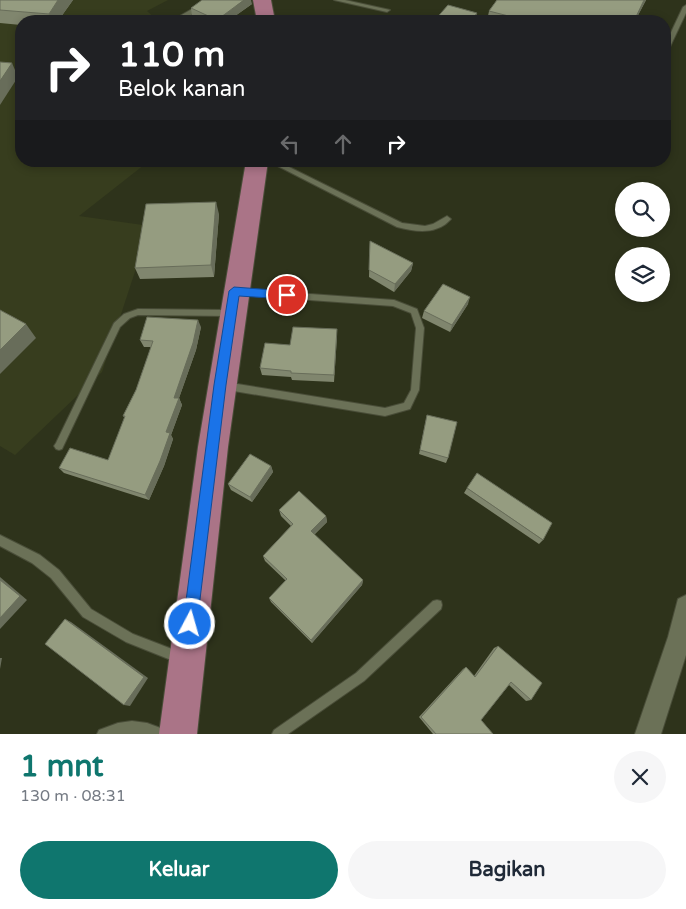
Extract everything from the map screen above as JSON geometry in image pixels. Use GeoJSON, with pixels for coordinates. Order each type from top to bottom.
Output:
{"type":"FeatureCollection","features":[{"type":"Feature","properties":{"kind":"highway"},"geometry":{"type":"LineString","coordinates":[[262,0],[265,15]]}},
{"type":"Feature","properties":{"kind":"highway"},"geometry":{"type":"LineString","coordinates":[[178,734],[220,385],[232,302],[256,167]]}},
{"type":"Feature","properties":{"kind":"street"},"geometry":{"type":"LineString","coordinates":[[648,734],[680,637],[686,607]]}},
{"type":"Feature","properties":{"kind":"lane"},"geometry":{"type":"LineString","coordinates":[[185,15],[202,6],[206,0]]}},
{"type":"Feature","properties":{"kind":"lane"},"geometry":{"type":"LineString","coordinates":[[337,0],[388,10]]}},
{"type":"Feature","properties":{"kind":"lane"},"geometry":{"type":"LineString","coordinates":[[671,38],[686,7]]}},
{"type":"Feature","properties":{"kind":"lane"},"geometry":{"type":"LineString","coordinates":[[283,167],[400,225],[420,230],[436,227],[448,219]]}},
{"type":"Feature","properties":{"kind":"lane"},"geometry":{"type":"LineString","coordinates":[[59,446],[116,325],[127,316],[138,312],[232,302],[394,303],[414,311],[420,328],[415,390],[407,406],[385,412],[220,385]]}},
{"type":"Feature","properties":{"kind":"lane"},"geometry":{"type":"LineString","coordinates":[[0,540],[36,559],[55,574],[88,614],[130,638],[186,660]]}},
{"type":"Feature","properties":{"kind":"lane"},"geometry":{"type":"LineString","coordinates":[[278,734],[360,677],[437,605]]}},
{"type":"Feature","properties":{"kind":"lane"},"geometry":{"type":"LineString","coordinates":[[103,734],[124,727],[137,726],[150,728],[162,734]]}},
{"type":"Feature","properties":{"kind":"shaded area"},"geometry":{"type":"Polygon","coordinates":[[[0,0],[168,0],[147,11],[151,15],[15,15],[15,167],[141,167],[79,216],[150,226],[102,372],[15,455],[0,446],[0,0]]]}},
{"type":"Feature","properties":{"kind":"building"},"geometry":{"type":"Polygon","coordinates":[[[0,0],[58,0],[49,14],[0,10],[0,0]]]}},
{"type":"Feature","properties":{"kind":"building"},"geometry":{"type":"Polygon","coordinates":[[[202,0],[244,0],[224,15],[206,15],[191,8],[202,0]]]}},
{"type":"Feature","properties":{"kind":"building"},"geometry":{"type":"Polygon","coordinates":[[[497,0],[644,0],[637,15],[505,15],[489,11],[497,0]]]}},
{"type":"Feature","properties":{"kind":"building"},"geometry":{"type":"Polygon","coordinates":[[[448,5],[477,13],[476,15],[439,15],[448,5]]]}},
{"type":"Feature","properties":{"kind":"building"},"geometry":{"type":"Polygon","coordinates":[[[0,62],[12,63],[0,81],[0,62]]]}},
{"type":"Feature","properties":{"kind":"building"},"geometry":{"type":"Polygon","coordinates":[[[216,202],[211,265],[135,268],[146,204],[216,202]]]}},
{"type":"Feature","properties":{"kind":"building"},"geometry":{"type":"Polygon","coordinates":[[[370,241],[413,263],[395,284],[369,270],[370,241]]]}},
{"type":"Feature","properties":{"kind":"building"},"geometry":{"type":"Polygon","coordinates":[[[443,284],[470,297],[452,325],[424,311],[443,284]]]}},
{"type":"Feature","properties":{"kind":"building"},"geometry":{"type":"Polygon","coordinates":[[[0,310],[26,324],[0,350],[0,310]]]}},
{"type":"Feature","properties":{"kind":"building"},"geometry":{"type":"Polygon","coordinates":[[[147,317],[198,320],[193,343],[174,398],[179,398],[166,432],[170,433],[145,495],[59,468],[70,448],[108,460],[125,416],[123,416],[136,390],[153,341],[140,340],[147,317]]]}},
{"type":"Feature","properties":{"kind":"building"},"geometry":{"type":"Polygon","coordinates":[[[293,327],[337,329],[334,375],[291,373],[291,371],[260,368],[265,343],[290,345],[293,327]]]}},
{"type":"Feature","properties":{"kind":"building"},"geometry":{"type":"Polygon","coordinates":[[[427,415],[457,422],[448,458],[420,450],[427,415]]]}},
{"type":"Feature","properties":{"kind":"building"},"geometry":{"type":"Polygon","coordinates":[[[250,454],[271,466],[250,497],[228,484],[250,454]]]}},
{"type":"Feature","properties":{"kind":"building"},"geometry":{"type":"Polygon","coordinates":[[[477,473],[552,523],[543,540],[467,488],[477,473]]]}},
{"type":"Feature","properties":{"kind":"building"},"geometry":{"type":"Polygon","coordinates":[[[299,491],[326,516],[311,531],[363,580],[311,640],[269,598],[287,579],[263,556],[293,524],[279,510],[299,491]]]}},
{"type":"Feature","properties":{"kind":"building"},"geometry":{"type":"Polygon","coordinates":[[[0,580],[20,596],[0,618],[0,580]]]}},
{"type":"Feature","properties":{"kind":"building"},"geometry":{"type":"Polygon","coordinates":[[[65,619],[144,677],[124,705],[45,644],[65,619]]]}},
{"type":"Feature","properties":{"kind":"building"},"geometry":{"type":"Polygon","coordinates":[[[498,646],[542,683],[531,700],[511,682],[481,720],[493,734],[436,734],[421,717],[466,667],[475,677],[498,646]]]}},
{"type":"Feature","properties":{"kind":"route"},"geometry":{"type":"LineString","coordinates":[[190,624],[220,385],[234,291],[287,295]]}}]}
